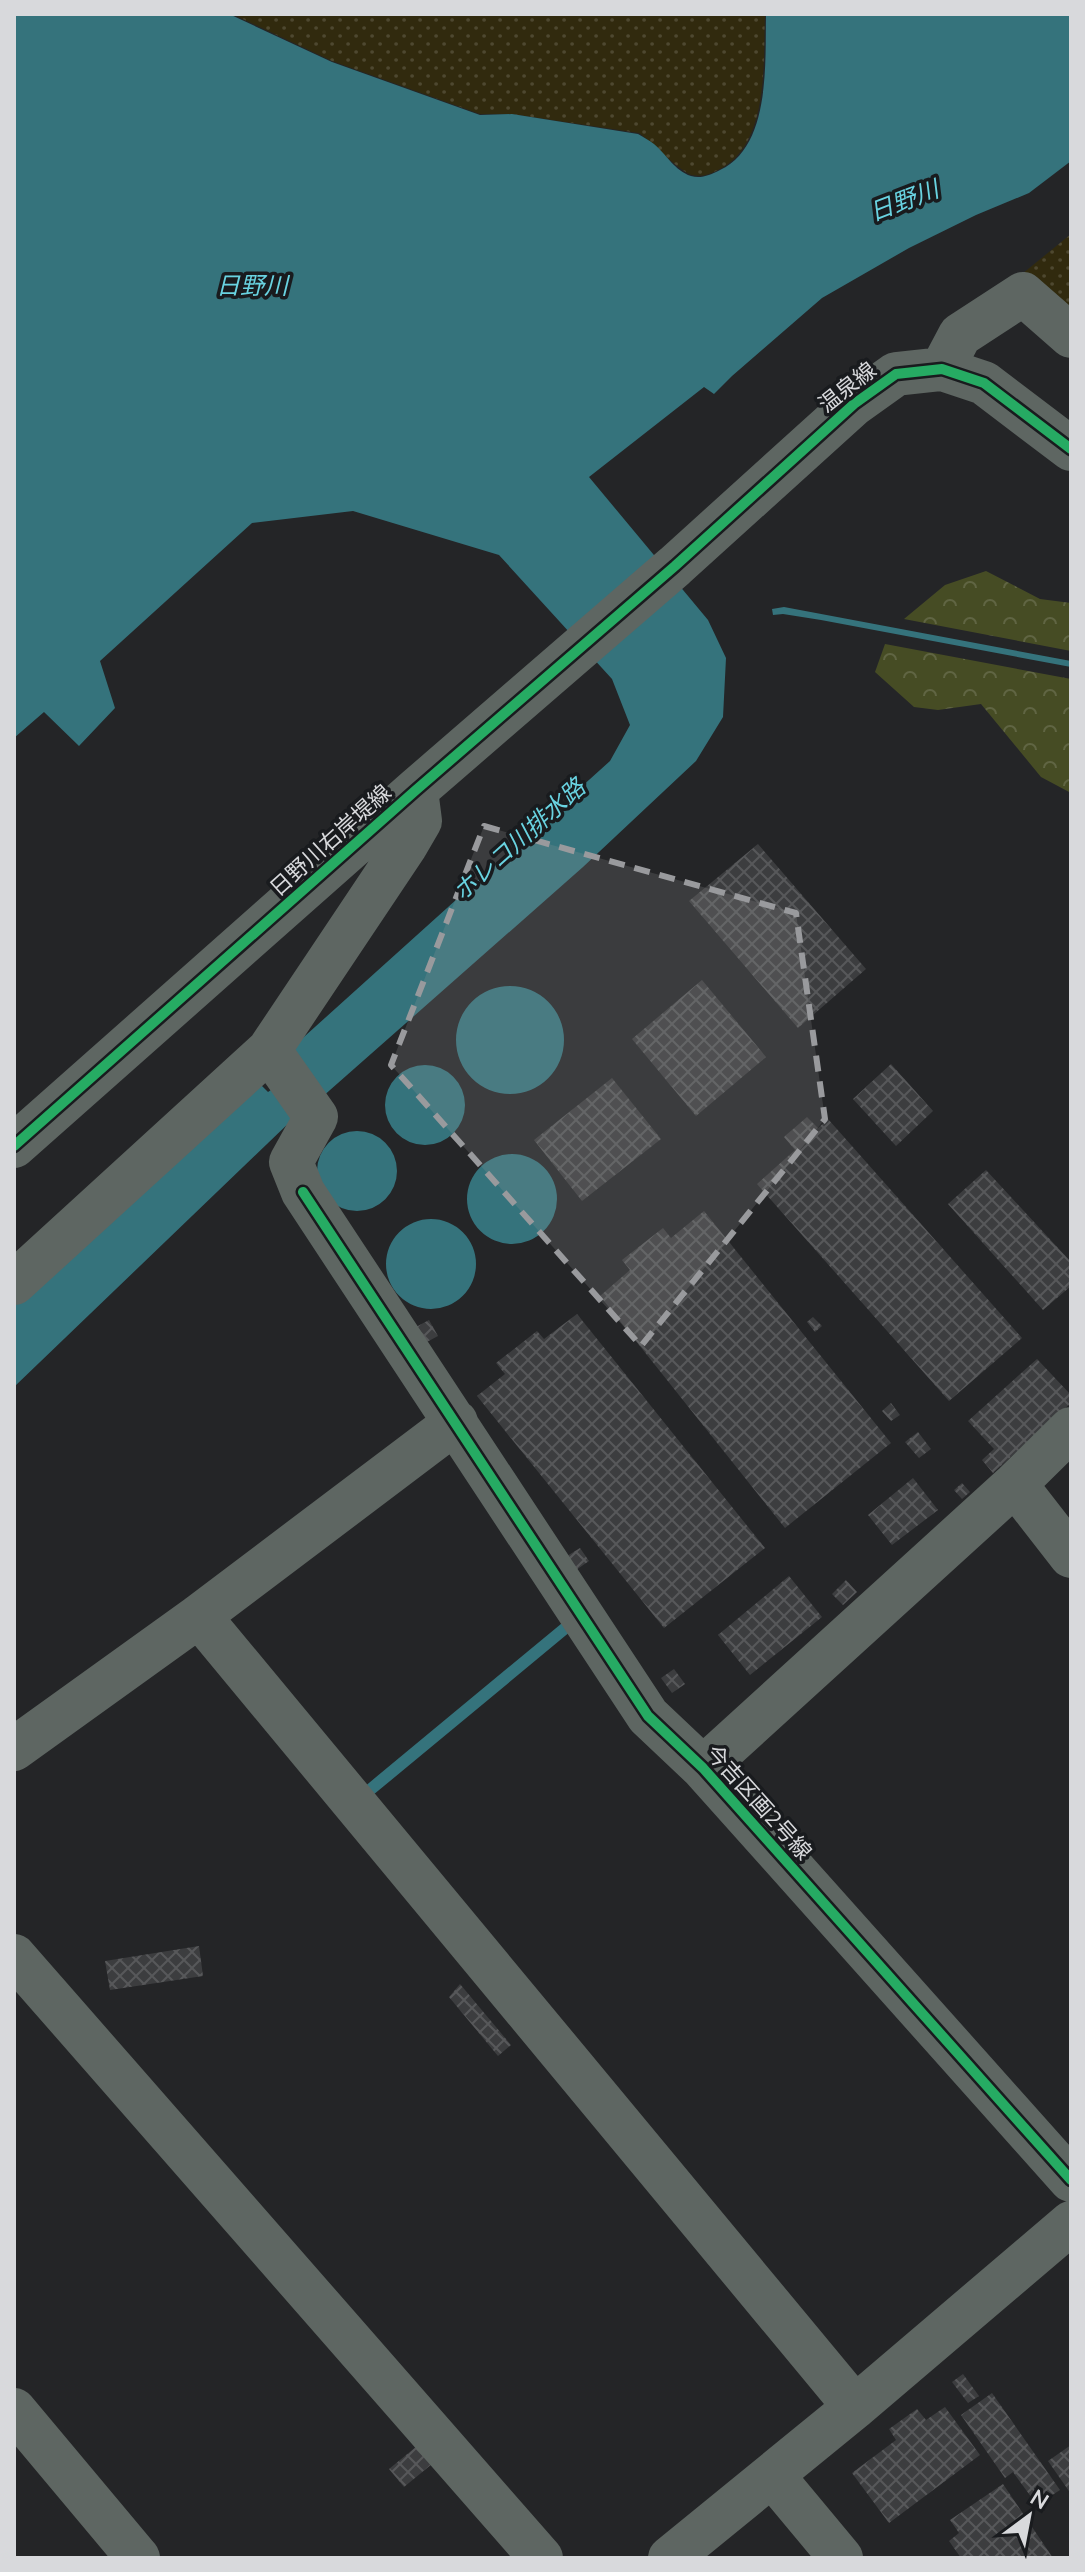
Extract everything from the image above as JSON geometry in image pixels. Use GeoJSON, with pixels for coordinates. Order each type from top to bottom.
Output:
{"type":"FeatureCollection","features":[{"type":"Feature","properties":{"kind":"street"},"geometry":{"type":"LineString","coordinates":[[942,369],[960,335],[1023,294],[1071,336]]}},
{"type":"Feature","properties":{"kind":"street","name":"温泉線"},"geometry":{"type":"LineString","coordinates":[[675,566],[854,404],[896,374],[942,369],[984,383],[1071,449]]}},
{"type":"Feature","properties":{"kind":"street","name":"日野川右岸堤線"},"geometry":{"type":"LineString","coordinates":[[14,1146],[416,790],[675,566]]}},
{"type":"Feature","properties":{"kind":"street"},"geometry":{"type":"LineString","coordinates":[[14,1283],[269,1050],[420,821],[416,790]]}},
{"type":"Feature","properties":{"kind":"street","name":"今吉区画2号線"},"geometry":{"type":"LineString","coordinates":[[269,1050],[316,1117],[291,1162],[303,1192],[648,1716],[703,1768],[1071,2180]]}},
{"type":"Feature","properties":{"kind":"street"},"geometry":{"type":"LineString","coordinates":[[14,1749],[199,1616],[456,1422]]}},
{"type":"Feature","properties":{"kind":"street"},"geometry":{"type":"LineString","coordinates":[[703,1768],[1015,1484],[1071,1429]]}},
{"type":"Feature","properties":{"kind":"street"},"geometry":{"type":"LineString","coordinates":[[1015,1484],[1071,1556]]}},
{"type":"Feature","properties":{"kind":"street"},"geometry":{"type":"LineString","coordinates":[[199,1616],[855,2407]]}},
{"type":"Feature","properties":{"kind":"street"},"geometry":{"type":"LineString","coordinates":[[14,1956],[541,2558]]}},
{"type":"Feature","properties":{"kind":"street"},"geometry":{"type":"LineString","coordinates":[[670,2558],[855,2407],[1071,2223]]}},
{"type":"Feature","properties":{"kind":"street"},"geometry":{"type":"LineString","coordinates":[[14,2410],[138,2558]]}},
{"type":"Feature","properties":{"kind":"street"},"geometry":{"type":"LineString","coordinates":[[772,2475],[841,2558]]}},
{"type":"Feature","properties":{"kind":"highlighted area"},"geometry":{"type":"Polygon","coordinates":[[[484,826],[796,913],[825,1119],[641,1346],[391,1065],[484,826]]]}},
{"type":"Feature","properties":{"kind":"green space"},"geometry":{"type":"Polygon","coordinates":[[[986,571],[1040,599],[1071,603],[1071,651],[904,619],[945,585],[986,571]]]}},
{"type":"Feature","properties":{"kind":"green space"},"geometry":{"type":"Polygon","coordinates":[[[885,644],[1071,679],[1071,793],[1041,777],[981,704],[938,710],[914,707],[875,672],[885,644]]]}},
{"type":"Feature","properties":{"kind":"sand"},"geometry":{"type":"Polygon","coordinates":[[[232,14],[765,14],[760,102],[755,124],[734,160],[713,172],[695,176],[681,169],[639,133],[512,114],[480,114],[332,61],[232,14]]]}},
{"type":"Feature","properties":{"kind":"sand"},"geometry":{"type":"Polygon","coordinates":[[[1071,234],[1071,314],[1022,274],[1071,234]]]}},
{"type":"Feature","properties":{"kind":"water","name":"日野川"},"geometry":{"type":"Polygon","coordinates":[[[14,14],[229,14],[332,62],[480,115],[512,114],[638,134],[654,144],[680,170],[698,177],[716,172],[737,158],[749,142],[757,123],[764,78],[766,14],[1071,14],[1071,161],[1029,193],[909,248],[822,298],[714,394],[704,387],[589,477],[708,620],[726,658],[723,717],[696,761],[583,867],[321,1098],[285,1054],[610,761],[630,725],[612,679],[499,555],[353,511],[252,523],[100,661],[115,708],[79,746],[44,712],[14,738],[14,14]]]}},
{"type":"Feature","properties":{"kind":"water"},"geometry":{"type":"Polygon","coordinates":[[[784,607],[1071,661],[1071,667],[821,620],[773,615],[772,609],[784,607]]]}},
{"type":"Feature","properties":{"kind":"water"},"geometry":{"type":"Polygon","coordinates":[[[510,986],[531,990],[548,1002],[560,1019],[564,1040],[560,1061],[548,1078],[531,1090],[510,1094],[489,1090],[472,1078],[460,1061],[456,1040],[460,1019],[472,1002],[489,990],[510,986]]]}},
{"type":"Feature","properties":{"kind":"water"},"geometry":{"type":"Polygon","coordinates":[[[425,1065],[440,1068],[453,1077],[462,1090],[465,1105],[462,1120],[453,1133],[440,1142],[425,1145],[410,1142],[397,1133],[388,1120],[385,1105],[388,1090],[397,1077],[410,1068],[425,1065]]]}},
{"type":"Feature","properties":{"kind":"water"},"geometry":{"type":"Polygon","coordinates":[[[260,1084],[268,1092],[271,1090],[293,1119],[14,1387],[14,1305],[160,1163],[260,1084]]]}},
{"type":"Feature","properties":{"kind":"water"},"geometry":{"type":"Polygon","coordinates":[[[357,1131],[372,1134],[385,1143],[394,1156],[397,1171],[394,1186],[385,1199],[372,1208],[357,1211],[342,1208],[329,1199],[320,1186],[317,1171],[320,1156],[329,1143],[342,1134],[357,1131]]]}},
{"type":"Feature","properties":{"kind":"water"},"geometry":{"type":"Polygon","coordinates":[[[503,1154],[521,1154],[537,1161],[550,1174],[557,1190],[557,1208],[550,1224],[537,1237],[521,1244],[503,1244],[487,1237],[474,1224],[467,1208],[467,1190],[474,1174],[487,1161],[503,1154]]]}},
{"type":"Feature","properties":{"kind":"water"},"geometry":{"type":"Polygon","coordinates":[[[422,1219],[440,1219],[456,1226],[469,1239],[476,1255],[476,1273],[469,1289],[456,1302],[440,1309],[422,1309],[406,1302],[393,1289],[386,1273],[386,1255],[393,1239],[406,1226],[422,1219]]]}},
{"type":"Feature","properties":{"kind":"building"},"geometry":{"type":"Polygon","coordinates":[[[758,844],[866,969],[798,1028],[689,901],[758,844]]]}},
{"type":"Feature","properties":{"kind":"building"},"geometry":{"type":"Polygon","coordinates":[[[702,980],[766,1057],[696,1116],[632,1039],[702,980]]]}},
{"type":"Feature","properties":{"kind":"building"},"geometry":{"type":"Polygon","coordinates":[[[891,1064],[933,1111],[896,1146],[853,1099],[891,1064]]]}},
{"type":"Feature","properties":{"kind":"building"},"geometry":{"type":"Polygon","coordinates":[[[612,1078],[661,1139],[582,1201],[534,1140],[612,1078]]]}},
{"type":"Feature","properties":{"kind":"building"},"geometry":{"type":"Polygon","coordinates":[[[807,1117],[818,1128],[828,1119],[1022,1338],[949,1401],[757,1184],[795,1150],[784,1137],[807,1117]]]}},
{"type":"Feature","properties":{"kind":"building"},"geometry":{"type":"Polygon","coordinates":[[[986,1170],[1071,1262],[1071,1286],[1043,1310],[948,1204],[986,1170]]]}},
{"type":"Feature","properties":{"kind":"building"},"geometry":{"type":"Polygon","coordinates":[[[704,1211],[891,1443],[785,1528],[600,1296],[630,1270],[622,1260],[663,1228],[671,1238],[704,1211]]]}},
{"type":"Feature","properties":{"kind":"building"},"geometry":{"type":"Polygon","coordinates":[[[577,1314],[765,1548],[664,1628],[477,1396],[505,1374],[496,1363],[537,1331],[544,1339],[577,1314]]]}},
{"type":"Feature","properties":{"kind":"building"},"geometry":{"type":"Polygon","coordinates":[[[813,1317],[822,1326],[815,1332],[807,1322],[813,1317]]]}},
{"type":"Feature","properties":{"kind":"building"},"geometry":{"type":"Polygon","coordinates":[[[429,1320],[438,1336],[425,1343],[416,1327],[429,1320]]]}},
{"type":"Feature","properties":{"kind":"building"},"geometry":{"type":"Polygon","coordinates":[[[1037,1359],[1071,1395],[1071,1403],[993,1473],[982,1460],[994,1449],[968,1421],[1037,1359]]]}},
{"type":"Feature","properties":{"kind":"building"},"geometry":{"type":"Polygon","coordinates":[[[891,1403],[900,1415],[891,1421],[882,1411],[891,1403]]]}},
{"type":"Feature","properties":{"kind":"building"},"geometry":{"type":"Polygon","coordinates":[[[918,1432],[931,1449],[919,1458],[905,1442],[918,1432]]]}},
{"type":"Feature","properties":{"kind":"building"},"geometry":{"type":"Polygon","coordinates":[[[913,1478],[938,1510],[892,1545],[868,1515],[913,1478]]]}},
{"type":"Feature","properties":{"kind":"building"},"geometry":{"type":"Polygon","coordinates":[[[962,1483],[970,1492],[962,1499],[954,1490],[962,1483]]]}},
{"type":"Feature","properties":{"kind":"building"},"geometry":{"type":"Polygon","coordinates":[[[580,1548],[589,1561],[576,1570],[567,1556],[580,1548]]]}},
{"type":"Feature","properties":{"kind":"building"},"geometry":{"type":"Polygon","coordinates":[[[789,1576],[822,1617],[750,1675],[718,1635],[789,1576]]]}},
{"type":"Feature","properties":{"kind":"building"},"geometry":{"type":"Polygon","coordinates":[[[846,1580],[857,1592],[843,1605],[832,1594],[846,1580]]]}},
{"type":"Feature","properties":{"kind":"building"},"geometry":{"type":"Polygon","coordinates":[[[674,1669],[685,1684],[672,1693],[661,1678],[674,1669]]]}},
{"type":"Feature","properties":{"kind":"building"},"geometry":{"type":"Polygon","coordinates":[[[199,1946],[203,1976],[110,1990],[105,1961],[199,1946]]]}},
{"type":"Feature","properties":{"kind":"building"},"geometry":{"type":"Polygon","coordinates":[[[460,1984],[511,2045],[498,2056],[449,1997],[460,1984]]]}},
{"type":"Feature","properties":{"kind":"building"},"geometry":{"type":"Polygon","coordinates":[[[963,2374],[979,2396],[968,2403],[952,2382],[963,2374]]]}},
{"type":"Feature","properties":{"kind":"building"},"geometry":{"type":"Polygon","coordinates":[[[992,2393],[1060,2490],[1037,2505],[1013,2472],[1005,2478],[961,2415],[992,2393]]]}},
{"type":"Feature","properties":{"kind":"building"},"geometry":{"type":"Polygon","coordinates":[[[945,2407],[980,2455],[889,2523],[852,2473],[896,2440],[889,2429],[917,2409],[926,2420],[945,2407]]]}},
{"type":"Feature","properties":{"kind":"building"},"geometry":{"type":"Polygon","coordinates":[[[1071,2445],[1071,2494],[1048,2461],[1071,2445]]]}},
{"type":"Feature","properties":{"kind":"building"},"geometry":{"type":"Polygon","coordinates":[[[417,2446],[432,2464],[404,2487],[389,2469],[417,2446]]]}},
{"type":"Feature","properties":{"kind":"building"},"geometry":{"type":"Polygon","coordinates":[[[1003,2484],[1053,2558],[961,2558],[949,2541],[959,2533],[950,2520],[1003,2484]]]}},
{"type":"Feature","properties":{"kind":"waterway"},"geometry":{"type":"LineString","coordinates":[[371,1789],[569,1625]]}},
{"type":"Feature","properties":{"kind":"cycle path"},"geometry":{"type":"LineString","coordinates":[[14,1146],[416,790],[675,566],[854,404],[896,374],[942,369],[984,383],[1071,449]]}},
{"type":"Feature","properties":{"kind":"cycle path"},"geometry":{"type":"LineString","coordinates":[[303,1192],[648,1716],[703,1768],[1071,2180]]}},
{"type":"Feature","properties":{"kind":"water label","name":"ホレコ川排水路"},"geometry":{"type":"Point","coordinates":[519,840]}}]}
